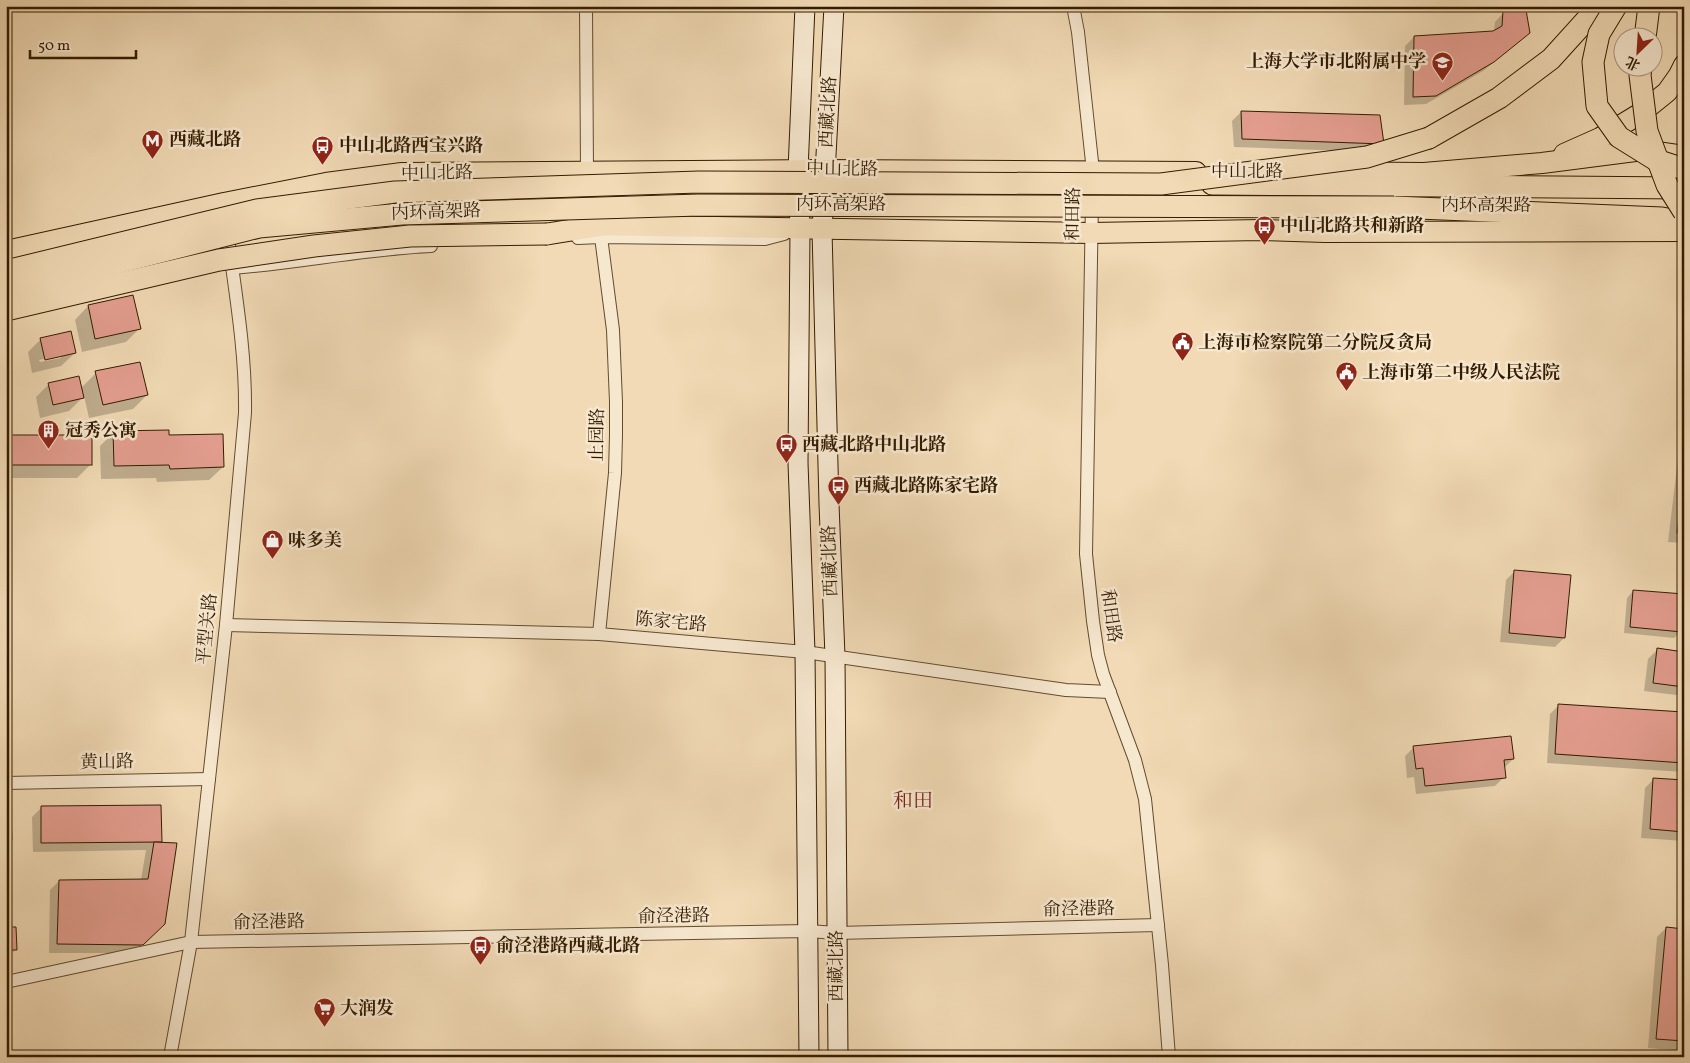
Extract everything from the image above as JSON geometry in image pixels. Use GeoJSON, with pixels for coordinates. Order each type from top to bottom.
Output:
{"type":"FeatureCollection","features":[{"type":"Feature","properties":{"kind":"highway"},"geometry":{"type":"LineString","coordinates":[[1161,184],[1367,157],[1429,138],[1499,98],[1551,60],[1599,6]]}},
{"type":"Feature","properties":{"kind":"highway"},"geometry":{"type":"LineString","coordinates":[[1616,6],[1599,34],[1593,62],[1597,106],[1619,136],[1656,160],[1684,169]]}},
{"type":"Feature","properties":{"kind":"highway"},"geometry":{"type":"LineString","coordinates":[[1646,28],[1649,6]]}},
{"type":"Feature","properties":{"kind":"highway"},"geometry":{"type":"LineString","coordinates":[[1640,78],[1647,130],[1667,185],[1684,212]]}},
{"type":"Feature","properties":{"kind":"highway","name":"内环高架路"},"geometry":{"type":"LineString","coordinates":[[6,271],[257,210],[394,192],[699,182],[1684,188]]}},
{"type":"Feature","properties":{"kind":"highway","name":"内环高架路"},"geometry":{"type":"LineString","coordinates":[[6,290],[258,227],[402,214],[699,205],[1684,207]]}},
{"type":"Feature","properties":{"kind":"highway"},"geometry":{"type":"LineString","coordinates":[[1394,207],[1662,218],[1684,222]]}},
{"type":"Feature","properties":{"kind":"highway"},"geometry":{"type":"LineString","coordinates":[[6,310],[219,260],[314,246],[410,236],[547,234],[602,231]]}},
{"type":"Feature","properties":{"kind":"main road","name":"西藏北路"},"geometry":{"type":"LineString","coordinates":[[805,6],[798,170],[800,229],[798,463],[805,652],[809,1057]]}},
{"type":"Feature","properties":{"kind":"main road","name":"西藏北路"},"geometry":{"type":"LineString","coordinates":[[834,6],[822,230],[835,656],[838,1057]]}},
{"type":"Feature","properties":{"kind":"main road"},"geometry":{"type":"LineString","coordinates":[[1542,163],[1600,138],[1641,113],[1667,92],[1684,65]]}},
{"type":"Feature","properties":{"kind":"main road","name":"中山北路"},"geometry":{"type":"LineString","coordinates":[[6,251],[224,203],[326,183],[402,173],[826,171],[1092,167],[1424,173],[1542,163],[1644,150],[1684,156]]}},
{"type":"Feature","properties":{"kind":"main road"},"geometry":{"type":"LineString","coordinates":[[6,304],[106,276],[231,258],[313,236],[403,228],[602,231],[800,229],[1091,232],[1261,230],[1325,232],[1684,231]]}},
{"type":"Feature","properties":{"kind":"main road"},"geometry":{"type":"LineString","coordinates":[[1325,232],[1375,240],[1684,244]]}},
{"type":"Feature","properties":{"kind":"street"},"geometry":{"type":"LineString","coordinates":[[586,6],[587,172]]}},
{"type":"Feature","properties":{"kind":"street","name":"和田路"},"geometry":{"type":"LineString","coordinates":[[1073,6],[1078,32],[1092,167],[1086,554],[1098,655],[1135,760],[1148,817],[1169,1057]]}},
{"type":"Feature","properties":{"kind":"street","name":"平型关路"},"geometry":{"type":"LineString","coordinates":[[170,1057],[191,942],[226,625],[245,396],[242,351],[224,203]]}},
{"type":"Feature","properties":{"kind":"street","name":"止园路"},"geometry":{"type":"LineString","coordinates":[[599,634],[614,473],[616,418],[613,330],[602,231]]}},
{"type":"Feature","properties":{"kind":"street","name":"陈家宅路"},"geometry":{"type":"LineString","coordinates":[[226,625],[599,634],[805,652],[1066,690],[1110,692]]}},
{"type":"Feature","properties":{"kind":"street","name":"黄山路"},"geometry":{"type":"LineString","coordinates":[[6,783],[209,779]]}},
{"type":"Feature","properties":{"kind":"street","name":"俞泾港路"},"geometry":{"type":"LineString","coordinates":[[6,982],[191,942],[837,933],[1158,925]]}},
{"type":"Feature","properties":{"kind":"building"},"geometry":{"type":"Polygon","coordinates":[[[1526,10],[1530,33],[1494,62],[1436,96],[1413,97],[1414,36],[1493,31],[1502,26],[1503,11],[1526,10]]]}},
{"type":"Feature","properties":{"kind":"building"},"geometry":{"type":"Polygon","coordinates":[[[1241,111],[1380,115],[1384,144],[1242,139],[1241,111]]]}},
{"type":"Feature","properties":{"kind":"building"},"geometry":{"type":"Polygon","coordinates":[[[133,295],[141,329],[95,339],[88,305],[133,295]]]}},
{"type":"Feature","properties":{"kind":"building"},"geometry":{"type":"Polygon","coordinates":[[[71,331],[76,353],[45,360],[40,338],[71,331]]]}},
{"type":"Feature","properties":{"kind":"building"},"geometry":{"type":"Polygon","coordinates":[[[140,362],[148,395],[103,405],[95,371],[140,362]]]}},
{"type":"Feature","properties":{"kind":"building"},"geometry":{"type":"Polygon","coordinates":[[[79,376],[84,398],[53,405],[48,383],[79,376]]]}},
{"type":"Feature","properties":{"kind":"building"},"geometry":{"type":"Polygon","coordinates":[[[169,430],[169,435],[223,434],[224,467],[170,469],[169,465],[114,466],[113,431],[169,430]]]}},
{"type":"Feature","properties":{"kind":"building","name":"冠秀公寓"},"geometry":{"type":"Polygon","coordinates":[[[6,435],[92,435],[92,465],[6,465],[6,435]]]}},
{"type":"Feature","properties":{"kind":"building"},"geometry":{"type":"Polygon","coordinates":[[[1684,472],[1684,534],[1677,533],[1684,472]]]}},
{"type":"Feature","properties":{"kind":"building"},"geometry":{"type":"Polygon","coordinates":[[[1514,570],[1571,575],[1565,638],[1509,633],[1514,570]]]}},
{"type":"Feature","properties":{"kind":"building"},"geometry":{"type":"Polygon","coordinates":[[[1633,590],[1684,594],[1682,632],[1630,627],[1633,590]]]}},
{"type":"Feature","properties":{"kind":"building"},"geometry":{"type":"Polygon","coordinates":[[[1657,648],[1684,652],[1684,687],[1653,683],[1657,648]]]}},
{"type":"Feature","properties":{"kind":"building"},"geometry":{"type":"Polygon","coordinates":[[[1558,704],[1684,712],[1684,763],[1555,754],[1558,704]]]}},
{"type":"Feature","properties":{"kind":"building"},"geometry":{"type":"Polygon","coordinates":[[[1511,736],[1514,759],[1504,760],[1506,778],[1425,786],[1423,768],[1416,769],[1413,746],[1511,736]]]}},
{"type":"Feature","properties":{"kind":"building"},"geometry":{"type":"Polygon","coordinates":[[[1653,778],[1684,780],[1684,832],[1650,829],[1653,778]]]}},
{"type":"Feature","properties":{"kind":"building"},"geometry":{"type":"Polygon","coordinates":[[[161,805],[162,842],[41,843],[41,806],[161,805]]]}},
{"type":"Feature","properties":{"kind":"building"},"geometry":{"type":"Polygon","coordinates":[[[6,817],[11,817],[12,840],[6,840],[6,817]]]}},
{"type":"Feature","properties":{"kind":"building"},"geometry":{"type":"Polygon","coordinates":[[[154,842],[177,843],[165,924],[143,945],[57,944],[59,880],[148,879],[154,842]]]}},
{"type":"Feature","properties":{"kind":"building"},"geometry":{"type":"Polygon","coordinates":[[[6,927],[16,927],[17,950],[6,950],[6,927]]]}},
{"type":"Feature","properties":{"kind":"building"},"geometry":{"type":"Polygon","coordinates":[[[1666,927],[1684,929],[1684,1041],[1656,1039],[1666,927]]]}},
{"type":"Feature","properties":{"kind":"place","name":"上海大学市北附属中学"},"geometry":{"type":"Point","coordinates":[1442,81]}},
{"type":"Feature","properties":{"kind":"place","name":"西藏北路"},"geometry":{"type":"Point","coordinates":[153,159]}},
{"type":"Feature","properties":{"kind":"place","name":"中山北路西宝兴路"},"geometry":{"type":"Point","coordinates":[323,165]}},
{"type":"Feature","properties":{"kind":"place","name":"中山北路共和新路"},"geometry":{"type":"Point","coordinates":[1264,245]}},
{"type":"Feature","properties":{"kind":"place","name":"上海市检察院第二分院反贪局"},"geometry":{"type":"Point","coordinates":[1182,362]}},
{"type":"Feature","properties":{"kind":"place","name":"上海市第二中级人民法院"},"geometry":{"type":"Point","coordinates":[1346,392]}},
{"type":"Feature","properties":{"kind":"place","name":"冠秀公寓"},"geometry":{"type":"Point","coordinates":[49,450]}},
{"type":"Feature","properties":{"kind":"place","name":"西藏北路中山北路"},"geometry":{"type":"Point","coordinates":[786,464]}},
{"type":"Feature","properties":{"kind":"place","name":"西藏北路陈家宅路"},"geometry":{"type":"Point","coordinates":[838,505]}},
{"type":"Feature","properties":{"kind":"place","name":"味多美"},"geometry":{"type":"Point","coordinates":[272,560]}},
{"type":"Feature","properties":{"kind":"place","name":"俞泾港路西藏北路"},"geometry":{"type":"Point","coordinates":[480,965]}},
{"type":"Feature","properties":{"kind":"place","name":"大润发"},"geometry":{"type":"Point","coordinates":[324,1028]}},
{"type":"Feature","properties":{"kind":"district","name":"和田"},"geometry":{"type":"Point","coordinates":[913,802]}}]}
